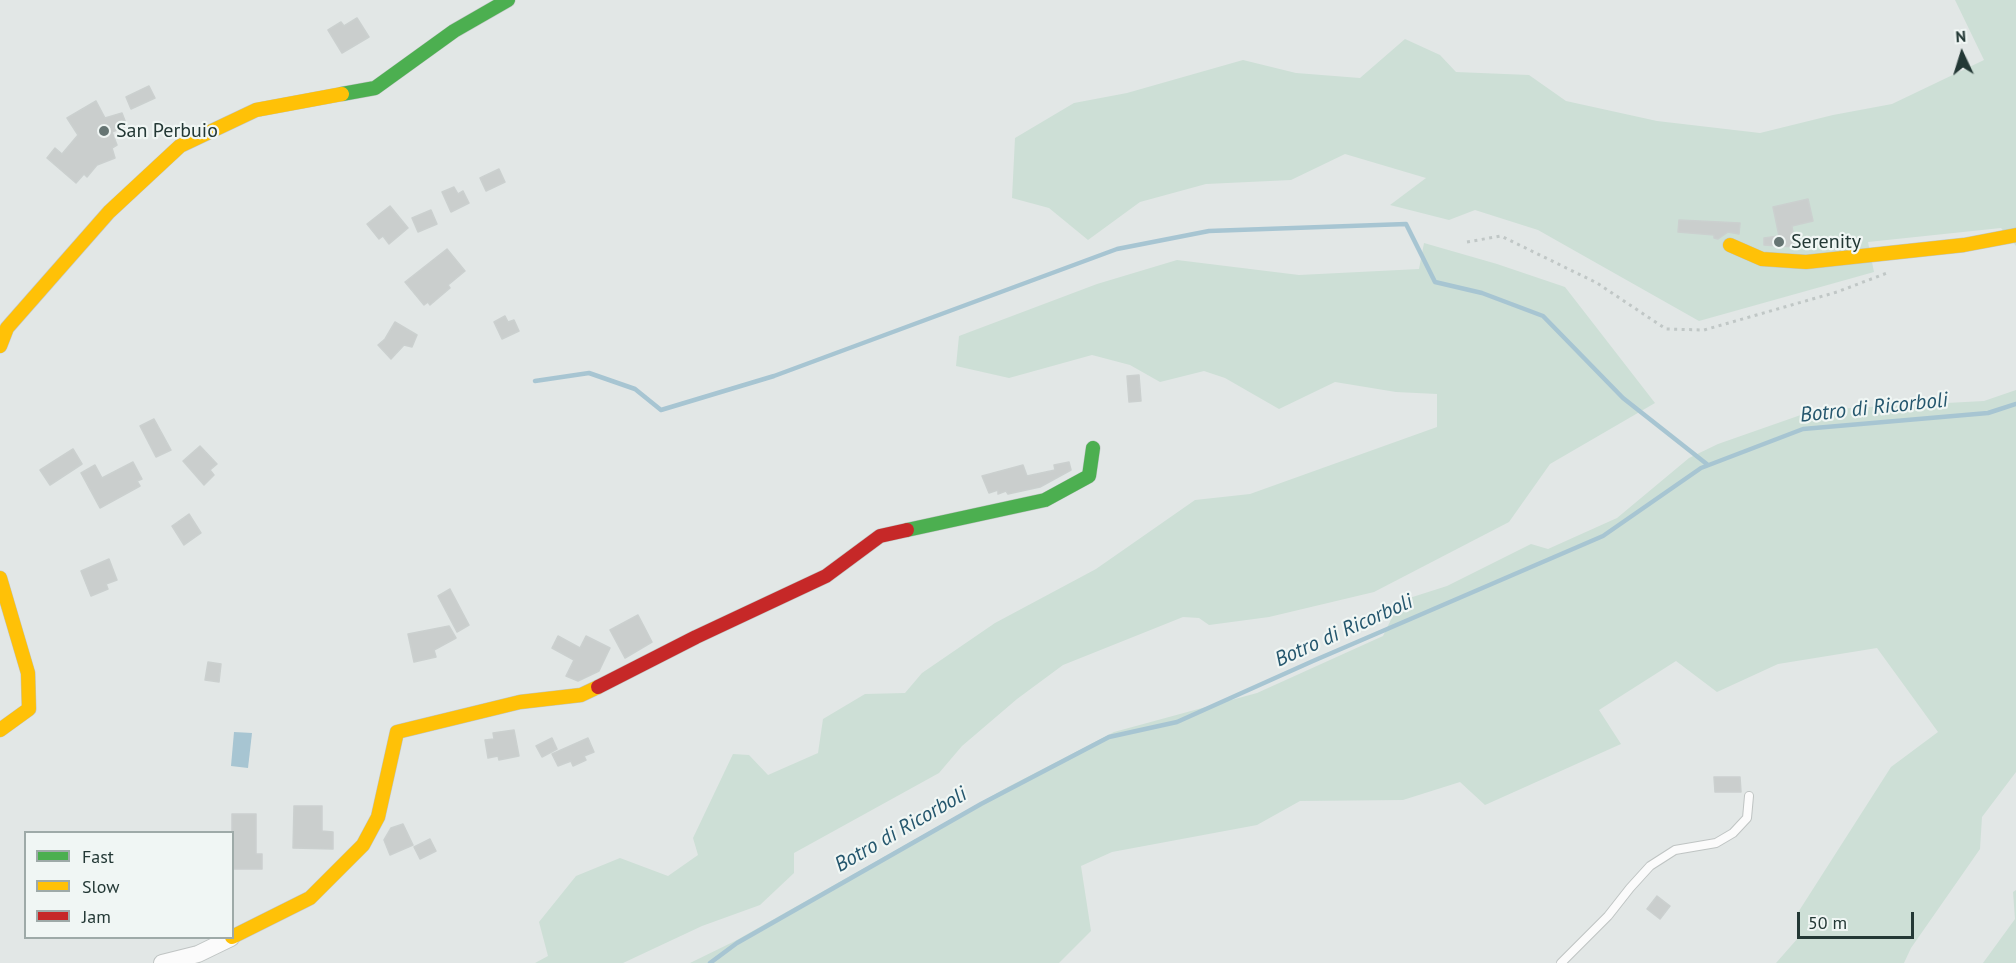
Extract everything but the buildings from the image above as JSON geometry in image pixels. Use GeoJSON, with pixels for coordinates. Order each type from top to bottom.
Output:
{"type":"FeatureCollection","features":[{"type":"Feature","properties":{"kind":"street"},"geometry":{"type":"LineString","coordinates":[[0,346],[7,328],[109,212],[180,146],[256,110],[375,88],[454,31],[508,0]]}},
{"type":"Feature","properties":{"kind":"street"},"geometry":{"type":"LineString","coordinates":[[1730,244],[1762,260],[1806,262],[1964,245],[2016,235]]}},
{"type":"Feature","properties":{"kind":"street"},"geometry":{"type":"LineString","coordinates":[[234,936],[310,898],[363,844],[378,817],[397,732],[520,702],[581,695],[696,637],[826,576],[880,536],[1045,500],[1089,476],[1093,448]]}},
{"type":"Feature","properties":{"kind":"street"},"geometry":{"type":"LineString","coordinates":[[0,578],[28,673],[29,709],[0,730]]}},
{"type":"Feature","properties":{"kind":"street"},"geometry":{"type":"LineString","coordinates":[[162,963],[198,954],[228,939]]}},
{"type":"Feature","properties":{"kind":"lane"},"geometry":{"type":"LineString","coordinates":[[1561,963],[1608,916],[1650,866],[1676,850],[1716,843],[1733,833],[1747,818],[1749,796]]}},
{"type":"Feature","properties":{"kind":"path"},"geometry":{"type":"LineString","coordinates":[[1467,242],[1501,236],[1598,283],[1666,328],[1704,330],[1837,292],[1894,270]]}},
{"type":"Feature","properties":{"kind":"green space"},"geometry":{"type":"Polygon","coordinates":[[[1955,0],[2016,0],[2016,246],[2001,228],[1868,242],[1874,272],[1699,321],[1538,230],[1475,210],[1449,220],[1390,205],[1426,178],[1345,154],[1291,180],[1206,184],[1140,202],[1088,240],[1049,208],[1012,198],[1015,138],[1074,103],[1127,93],[1243,60],[1296,73],[1360,78],[1405,39],[1440,55],[1456,72],[1529,75],[1566,101],[1657,121],[1760,133],[1833,115],[1892,104],[1984,60],[1955,0]]]}},
{"type":"Feature","properties":{"kind":"green space"},"geometry":{"type":"Polygon","coordinates":[[[1424,243],[1565,287],[1655,403],[1550,464],[1509,522],[1374,592],[1269,617],[1209,625],[1199,618],[1183,617],[1063,665],[1017,699],[962,746],[939,773],[794,853],[794,873],[760,905],[702,926],[623,963],[535,963],[548,956],[539,922],[576,876],[620,858],[668,876],[698,855],[693,838],[733,754],[749,755],[768,775],[818,753],[823,719],[865,694],[905,693],[922,673],[995,623],[1096,569],[1195,500],[1250,494],[1437,427],[1437,394],[1396,392],[1335,382],[1279,409],[1225,378],[1204,371],[1160,382],[1130,365],[1092,355],[1009,378],[956,366],[959,336],[1097,284],[1177,260],[1299,275],[1419,269],[1424,243]]]}},
{"type":"Feature","properties":{"kind":"green space"},"geometry":{"type":"Polygon","coordinates":[[[2016,390],[2016,772],[1982,817],[1980,849],[1911,948],[1904,963],[1776,963],[1798,938],[1797,914],[1891,767],[1938,732],[1877,648],[1778,664],[1717,692],[1676,661],[1599,710],[1621,744],[1485,805],[1460,782],[1403,800],[1300,801],[1257,825],[1112,852],[1081,866],[1091,931],[1059,963],[690,963],[735,941],[1006,788],[1114,732],[1257,693],[1383,636],[1400,601],[1447,586],[1531,544],[1548,549],[1617,518],[1689,458],[1718,444],[1815,410],[1984,401],[2016,390]]]}},
{"type":"Feature","properties":{"kind":"green space"},"geometry":{"type":"Polygon","coordinates":[[[2016,890],[2016,963],[1983,963],[2015,919],[2013,892],[2016,890]]]}},
{"type":"Feature","properties":{"kind":"water"},"geometry":{"type":"Polygon","coordinates":[[[234,732],[252,733],[248,768],[231,766],[234,732]]]}},
{"type":"Feature","properties":{"kind":"waterway"},"geometry":{"type":"LineString","coordinates":[[535,381],[589,373],[635,389],[661,410],[774,376],[1117,249],[1209,231],[1406,224],[1435,282],[1482,293],[1543,316],[1623,398],[1708,465]]}},
{"type":"Feature","properties":{"kind":"waterway","name":"Botro di Ricorboli"},"geometry":{"type":"LineString","coordinates":[[710,963],[737,943],[981,804],[1109,737],[1177,722],[1603,536],[1701,468],[1803,429],[1988,413],[2016,404]]}},
{"type":"Feature","properties":{"kind":"traffic: fast"},"geometry":{"type":"LineString","coordinates":[[342,94],[375,88],[454,31],[508,0]]}},
{"type":"Feature","properties":{"kind":"traffic: fast"},"geometry":{"type":"LineString","coordinates":[[907,530],[1045,500],[1089,476],[1093,448]]}},
{"type":"Feature","properties":{"kind":"traffic: slow"},"geometry":{"type":"LineString","coordinates":[[0,346],[7,328],[109,212],[180,146],[256,110],[342,94]]}},
{"type":"Feature","properties":{"kind":"traffic: slow"},"geometry":{"type":"LineString","coordinates":[[1730,245],[1762,259],[1806,262],[1964,245],[2016,235]]}},
{"type":"Feature","properties":{"kind":"traffic: slow"},"geometry":{"type":"LineString","coordinates":[[0,578],[28,673],[29,709],[0,730]]}},
{"type":"Feature","properties":{"kind":"traffic: slow"},"geometry":{"type":"LineString","coordinates":[[234,936],[310,898],[363,845],[378,817],[397,732],[520,702],[581,695],[598,687]]}},
{"type":"Feature","properties":{"kind":"traffic: jam"},"geometry":{"type":"LineString","coordinates":[[598,687],[696,637],[826,576],[880,536],[907,530]]}},
{"type":"Feature","properties":{"kind":"place","name":"San Perbuio"},"geometry":{"type":"Point","coordinates":[104,131]}},
{"type":"Feature","properties":{"kind":"place","name":"Serenity"},"geometry":{"type":"Point","coordinates":[1779,242]}}]}
